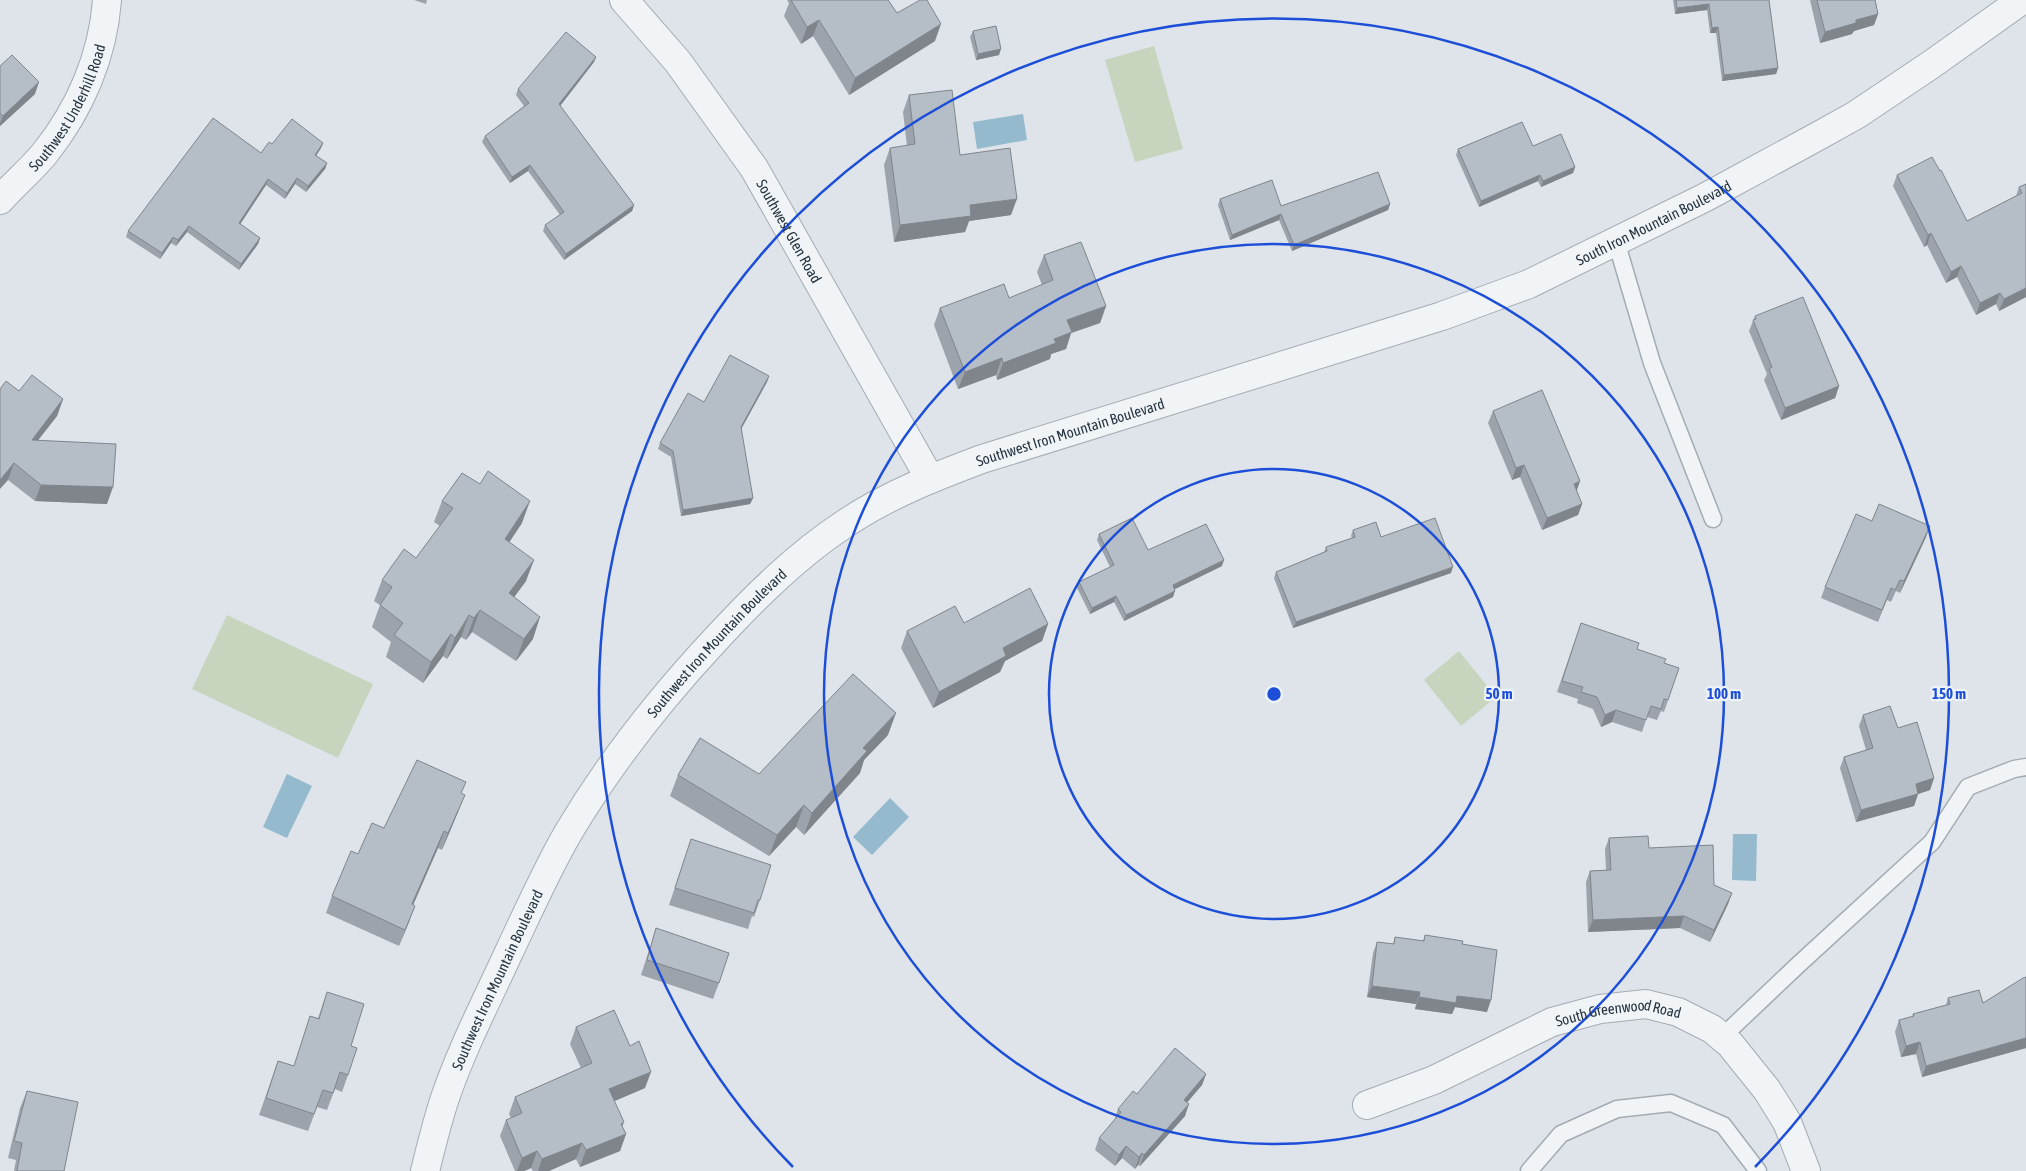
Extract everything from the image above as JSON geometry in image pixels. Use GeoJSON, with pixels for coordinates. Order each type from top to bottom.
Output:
{"type":"FeatureCollection","features":[{"type":"Feature","properties":{"kind":"street","name":"Southwest Underhill Road"},"geometry":{"type":"LineString","coordinates":[[0,200],[43,154],[74,110],[86,87],[94,62],[107,0]]}},
{"type":"Feature","properties":{"kind":"street","name":"Southwest Glen Road"},"geometry":{"type":"LineString","coordinates":[[624,0],[678,62],[754,168],[930,479]]}},
{"type":"Feature","properties":{"kind":"street","name":"South Iron Mountain Boulevard"},"geometry":{"type":"LineString","coordinates":[[1251,375],[1497,297],[1570,265],[1752,173],[1856,115],[2022,0]]}},
{"type":"Feature","properties":{"kind":"street","name":"Southwest Iron Mountain Boulevard"},"geometry":{"type":"LineString","coordinates":[[425,1171],[445,1099],[480,1013],[567,835],[620,752],[694,663],[782,572],[816,544],[859,515],[894,495],[930,479],[982,459],[1251,375]]}},
{"type":"Feature","properties":{"kind":"street","name":"South Greenwood Road"},"geometry":{"type":"LineString","coordinates":[[1367,1105],[1434,1080],[1552,1022],[1600,1009],[1646,1004],[1678,1012],[1712,1029],[1730,1044],[1767,1090],[1782,1114],[1806,1171]]}},
{"type":"Feature","properties":{"kind":"lane"},"geometry":{"type":"LineString","coordinates":[[1616,241],[1652,363],[1713,519]]}},
{"type":"Feature","properties":{"kind":"lane"},"geometry":{"type":"LineString","coordinates":[[1722,1037],[1932,842],[1968,787],[2014,769],[2026,767]]}},
{"type":"Feature","properties":{"kind":"lane"},"geometry":{"type":"LineString","coordinates":[[1529,1171],[1561,1134],[1617,1109],[1671,1103],[1723,1125],[1758,1171]]}},
{"type":"Feature","properties":{"kind":"green space"},"geometry":{"type":"Polygon","coordinates":[[[1154,46],[1183,149],[1135,162],[1105,60],[1154,46]]]}},
{"type":"Feature","properties":{"kind":"green space"},"geometry":{"type":"Polygon","coordinates":[[[227,615],[373,684],[338,758],[192,689],[227,615]]]}},
{"type":"Feature","properties":{"kind":"green space"},"geometry":{"type":"Polygon","coordinates":[[[1459,651],[1496,697],[1461,726],[1424,680],[1459,651]]]}},
{"type":"Feature","properties":{"kind":"water"},"geometry":{"type":"Polygon","coordinates":[[[1023,114],[1027,140],[977,149],[973,122],[1023,114]]]}},
{"type":"Feature","properties":{"kind":"water"},"geometry":{"type":"Polygon","coordinates":[[[287,774],[312,786],[287,838],[263,827],[287,774]]]}},
{"type":"Feature","properties":{"kind":"water"},"geometry":{"type":"Polygon","coordinates":[[[890,798],[909,817],[872,855],[853,837],[890,798]]]}},
{"type":"Feature","properties":{"kind":"water"},"geometry":{"type":"Polygon","coordinates":[[[1733,834],[1757,834],[1756,881],[1732,880],[1733,834]]]}},
{"type":"Feature","properties":{"kind":"building"},"geometry":{"type":"Polygon","coordinates":[[[791,0],[888,0],[897,13],[920,0],[927,0],[941,24],[855,78],[819,20],[807,27],[791,0]]]}},
{"type":"Feature","properties":{"kind":"building"},"geometry":{"type":"Polygon","coordinates":[[[1676,0],[1769,0],[1778,68],[1724,75],[1718,27],[1712,28],[1709,4],[1677,8],[1676,0]]]}},
{"type":"Feature","properties":{"kind":"building"},"geometry":{"type":"Polygon","coordinates":[[[1817,0],[1875,0],[1878,14],[1825,32],[1817,0]]]}},
{"type":"Feature","properties":{"kind":"building"},"geometry":{"type":"Polygon","coordinates":[[[996,26],[1001,49],[978,54],[973,31],[996,26]]]}},
{"type":"Feature","properties":{"kind":"building"},"geometry":{"type":"Polygon","coordinates":[[[566,32],[596,57],[559,104],[634,205],[566,254],[545,225],[564,212],[530,165],[512,177],[485,136],[529,103],[518,89],[566,32]]]}},
{"type":"Feature","properties":{"kind":"building"},"geometry":{"type":"Polygon","coordinates":[[[12,55],[39,82],[3,116],[0,113],[0,66],[12,55]]]}},
{"type":"Feature","properties":{"kind":"building"},"geometry":{"type":"Polygon","coordinates":[[[952,90],[960,155],[1010,148],[1017,199],[970,205],[971,216],[900,225],[890,148],[915,144],[909,95],[952,90]]]}},
{"type":"Feature","properties":{"kind":"building"},"geometry":{"type":"Polygon","coordinates":[[[213,118],[261,153],[269,142],[272,144],[292,119],[323,143],[315,155],[327,163],[308,186],[297,178],[287,193],[268,179],[239,223],[260,238],[241,264],[189,226],[178,240],[173,237],[162,253],[128,231],[213,118]]]}},
{"type":"Feature","properties":{"kind":"building"},"geometry":{"type":"Polygon","coordinates":[[[1522,122],[1533,146],[1561,134],[1575,167],[1543,181],[1540,175],[1481,201],[1458,149],[1522,122]]]}},
{"type":"Feature","properties":{"kind":"building"},"geometry":{"type":"Polygon","coordinates":[[[1932,157],[1941,170],[1967,221],[2022,193],[2019,187],[2026,184],[2026,288],[2004,299],[2000,293],[1980,303],[1961,266],[1951,272],[1931,233],[1928,235],[1897,175],[1932,157]]]}},
{"type":"Feature","properties":{"kind":"building"},"geometry":{"type":"Polygon","coordinates":[[[1378,172],[1390,204],[1294,245],[1281,214],[1232,235],[1220,199],[1272,180],[1281,206],[1378,172]]]}},
{"type":"Feature","properties":{"kind":"building"},"geometry":{"type":"Polygon","coordinates":[[[1081,242],[1106,306],[1067,320],[1072,332],[1054,339],[1056,343],[1003,363],[1002,358],[965,372],[940,308],[1004,284],[1009,298],[1053,280],[1044,255],[1081,242]]]}},
{"type":"Feature","properties":{"kind":"building"},"geometry":{"type":"Polygon","coordinates":[[[1803,297],[1839,386],[1785,408],[1769,369],[1772,367],[1753,320],[1756,319],[1755,316],[1803,297]]]}},
{"type":"Feature","properties":{"kind":"building"},"geometry":{"type":"Polygon","coordinates":[[[730,355],[769,376],[741,427],[753,498],[683,510],[673,451],[660,443],[688,393],[704,402],[730,355]]]}},
{"type":"Feature","properties":{"kind":"building"},"geometry":{"type":"Polygon","coordinates":[[[32,375],[63,399],[32,440],[116,444],[113,487],[41,485],[14,463],[0,480],[0,389],[6,381],[19,391],[32,375]]]}},
{"type":"Feature","properties":{"kind":"building"},"geometry":{"type":"Polygon","coordinates":[[[1542,390],[1580,481],[1574,484],[1582,504],[1547,518],[1524,465],[1516,468],[1493,411],[1542,390]]]}},
{"type":"Feature","properties":{"kind":"building"},"geometry":{"type":"Polygon","coordinates":[[[488,471],[530,501],[505,539],[534,560],[509,593],[540,617],[524,639],[480,610],[474,618],[469,615],[455,638],[451,634],[431,662],[394,635],[403,623],[380,605],[392,587],[382,580],[404,549],[416,558],[453,508],[442,501],[462,473],[480,484],[488,471]]]}},
{"type":"Feature","properties":{"kind":"building"},"geometry":{"type":"Polygon","coordinates":[[[1879,504],[1930,526],[1904,581],[1900,580],[1895,590],[1891,588],[1882,610],[1825,587],[1856,514],[1872,521],[1879,504]]]}},
{"type":"Feature","properties":{"kind":"building"},"geometry":{"type":"Polygon","coordinates":[[[1132,518],[1148,550],[1206,524],[1224,560],[1173,585],[1175,591],[1126,615],[1116,596],[1092,608],[1079,582],[1114,565],[1099,534],[1132,518]]]}},
{"type":"Feature","properties":{"kind":"building"},"geometry":{"type":"Polygon","coordinates":[[[1435,518],[1453,567],[1296,622],[1276,572],[1327,551],[1326,547],[1355,537],[1353,530],[1376,522],[1381,537],[1435,518]]]}},
{"type":"Feature","properties":{"kind":"building"},"geometry":{"type":"Polygon","coordinates":[[[1030,588],[1048,624],[1003,648],[1006,656],[939,692],[907,631],[955,606],[964,623],[1030,588]]]}},
{"type":"Feature","properties":{"kind":"building"},"geometry":{"type":"Polygon","coordinates":[[[1581,623],[1639,643],[1637,649],[1666,659],[1664,663],[1679,668],[1668,700],[1664,699],[1661,709],[1651,706],[1646,720],[1616,710],[1605,715],[1597,697],[1581,692],[1583,687],[1562,681],[1581,623]]]}},
{"type":"Feature","properties":{"kind":"building"},"geometry":{"type":"Polygon","coordinates":[[[853,674],[896,713],[863,748],[867,751],[812,813],[804,805],[777,835],[678,775],[700,738],[759,774],[853,674]]]}},
{"type":"Feature","properties":{"kind":"building"},"geometry":{"type":"Polygon","coordinates":[[[1890,706],[1898,728],[1917,722],[1934,778],[1916,784],[1918,794],[1861,810],[1844,757],[1873,748],[1863,715],[1890,706]]]}},
{"type":"Feature","properties":{"kind":"building"},"geometry":{"type":"Polygon","coordinates":[[[417,760],[466,782],[461,793],[465,795],[448,833],[444,831],[412,904],[415,906],[405,930],[332,896],[351,851],[358,854],[372,823],[384,828],[417,760]]]}},
{"type":"Feature","properties":{"kind":"building"},"geometry":{"type":"Polygon","coordinates":[[[1648,836],[1649,848],[1713,845],[1714,885],[1732,893],[1714,930],[1684,916],[1593,920],[1590,871],[1611,870],[1609,838],[1648,836]]]}},
{"type":"Feature","properties":{"kind":"building"},"geometry":{"type":"Polygon","coordinates":[[[691,839],[771,865],[754,913],[675,888],[691,839]]]}},
{"type":"Feature","properties":{"kind":"building"},"geometry":{"type":"Polygon","coordinates":[[[656,928],[729,953],[719,983],[647,960],[656,928]]]}},
{"type":"Feature","properties":{"kind":"building"},"geometry":{"type":"Polygon","coordinates":[[[1425,935],[1463,941],[1462,944],[1497,950],[1491,1000],[1457,996],[1456,1003],[1419,997],[1420,992],[1372,986],[1377,942],[1394,944],[1395,937],[1424,941],[1425,935]]]}},
{"type":"Feature","properties":{"kind":"building"},"geometry":{"type":"Polygon","coordinates":[[[2026,977],[2026,1038],[1926,1066],[1920,1042],[1906,1046],[1899,1020],[1914,1016],[1913,1014],[1950,1004],[1948,998],[1979,990],[1983,1003],[2026,977]]]}},
{"type":"Feature","properties":{"kind":"building"},"geometry":{"type":"Polygon","coordinates":[[[327,992],[364,1004],[351,1046],[357,1048],[348,1075],[340,1072],[333,1093],[323,1090],[314,1114],[266,1098],[278,1061],[294,1066],[310,1016],[319,1019],[327,992]]]}},
{"type":"Feature","properties":{"kind":"building"},"geometry":{"type":"Polygon","coordinates":[[[614,1010],[630,1046],[639,1041],[651,1072],[609,1089],[624,1122],[621,1124],[626,1134],[586,1150],[582,1143],[542,1159],[537,1151],[522,1158],[506,1120],[522,1113],[515,1097],[592,1063],[576,1027],[614,1010]]]}},
{"type":"Feature","properties":{"kind":"building"},"geometry":{"type":"Polygon","coordinates":[[[1175,1048],[1206,1074],[1184,1100],[1189,1104],[1144,1155],[1142,1153],[1139,1157],[1126,1146],[1119,1155],[1099,1138],[1121,1112],[1118,1109],[1133,1091],[1137,1094],[1175,1048]]]}},
{"type":"Feature","properties":{"kind":"building"},"geometry":{"type":"Polygon","coordinates":[[[27,1091],[78,1102],[64,1171],[17,1171],[22,1143],[14,1141],[27,1091]]]}}]}
